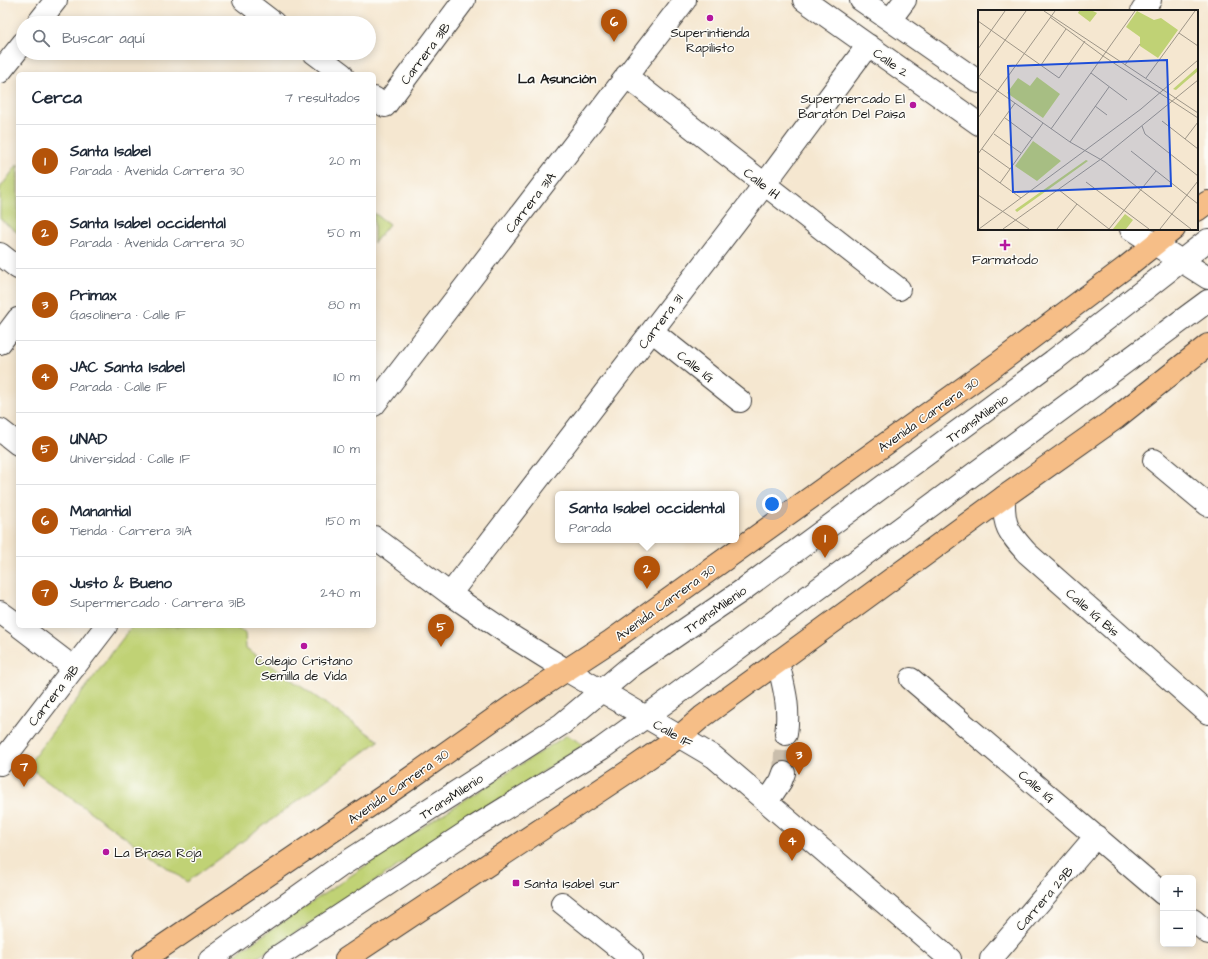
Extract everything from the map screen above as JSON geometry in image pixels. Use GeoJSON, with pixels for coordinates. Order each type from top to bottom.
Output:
{"type":"FeatureCollection","features":[{"type":"Feature","properties":{"kind":"highway"},"geometry":{"type":"LineString","coordinates":[[1198,209],[1208,202]]}},
{"type":"Feature","properties":{"kind":"highway","name":"Avenida Carrera 30"},"geometry":{"type":"LineString","coordinates":[[144,959],[409,779],[522,699],[611,641],[997,364],[1173,230]]}},
{"type":"Feature","properties":{"kind":"highway"},"geometry":{"type":"LineString","coordinates":[[350,958],[622,777],[680,736],[702,718],[1004,497],[1116,418],[1208,345]]}},
{"type":"Feature","properties":{"kind":"street"},"geometry":{"type":"LineString","coordinates":[[43,16],[56,0]]}},
{"type":"Feature","properties":{"kind":"street","name":"Carrera 31B"},"geometry":{"type":"LineString","coordinates":[[379,102],[464,0]]}},
{"type":"Feature","properties":{"kind":"street","name":"Carrera 31A"},"geometry":{"type":"LineString","coordinates":[[376,402],[685,0]]}},
{"type":"Feature","properties":{"kind":"street","name":"Calle 2"},"geometry":{"type":"LineString","coordinates":[[804,0],[978,123]]}},
{"type":"Feature","properties":{"kind":"street"},"geometry":{"type":"LineString","coordinates":[[861,0],[978,81]]}},
{"type":"Feature","properties":{"kind":"street"},"geometry":{"type":"LineString","coordinates":[[890,20],[905,0]]}},
{"type":"Feature","properties":{"kind":"street"},"geometry":{"type":"LineString","coordinates":[[1143,10],[1150,0]]}},
{"type":"Feature","properties":{"kind":"street"},"geometry":{"type":"LineString","coordinates":[[249,1],[266,16]]}},
{"type":"Feature","properties":{"kind":"street","name":"Carrera 31"},"geometry":{"type":"LineString","coordinates":[[450,594],[764,185],[868,45]]}},
{"type":"Feature","properties":{"kind":"street"},"geometry":{"type":"LineString","coordinates":[[0,72],[16,51]]}},
{"type":"Feature","properties":{"kind":"street"},"geometry":{"type":"LineString","coordinates":[[323,60],[339,72]]}},
{"type":"Feature","properties":{"kind":"street","name":"Calle 1H"},"geometry":{"type":"LineString","coordinates":[[626,76],[899,289]]}},
{"type":"Feature","properties":{"kind":"street"},"geometry":{"type":"LineString","coordinates":[[1133,230],[1208,278]]}},
{"type":"Feature","properties":{"kind":"street"},"geometry":{"type":"LineString","coordinates":[[1193,230],[1208,240]]}},
{"type":"Feature","properties":{"kind":"street","name":"TransMilenio"},"geometry":{"type":"LineString","coordinates":[[210,959],[339,867],[562,724],[630,667],[740,592],[1054,361],[1208,240]]}},
{"type":"Feature","properties":{"kind":"street"},"geometry":{"type":"LineString","coordinates":[[0,254],[16,266]]}},
{"type":"Feature","properties":{"kind":"street"},"geometry":{"type":"LineString","coordinates":[[274,959],[473,828],[601,749],[1208,301]]}},
{"type":"Feature","properties":{"kind":"street"},"geometry":{"type":"LineString","coordinates":[[0,343],[16,323]]}},
{"type":"Feature","properties":{"kind":"street","name":"Calle 1G"},"geometry":{"type":"LineString","coordinates":[[652,332],[740,401]]}},
{"type":"Feature","properties":{"kind":"street"},"geometry":{"type":"LineString","coordinates":[[0,430],[16,442]]}},
{"type":"Feature","properties":{"kind":"street"},"geometry":{"type":"LineString","coordinates":[[1154,460],[1208,505]]}},
{"type":"Feature","properties":{"kind":"street","name":"Calle 1G Bis"},"geometry":{"type":"LineString","coordinates":[[1004,497],[1003,513],[1007,526],[1012,537],[1027,553],[1208,713]]}},
{"type":"Feature","properties":{"kind":"street","name":"Calle 1F"},"geometry":{"type":"LineString","coordinates":[[376,538],[450,594],[512,637],[714,757],[950,959]]}},
{"type":"Feature","properties":{"kind":"street"},"geometry":{"type":"LineString","coordinates":[[0,612],[16,624]]}},
{"type":"Feature","properties":{"kind":"street"},"geometry":{"type":"LineString","coordinates":[[21,628],[74,668]]}},
{"type":"Feature","properties":{"kind":"street","name":"Carrera 31B"},"geometry":{"type":"LineString","coordinates":[[0,764],[104,628]]}},
{"type":"Feature","properties":{"kind":"street"},"geometry":{"type":"LineString","coordinates":[[778,662],[788,713],[786,734]]}},
{"type":"Feature","properties":{"kind":"street","name":"Calle 1G"},"geometry":{"type":"LineString","coordinates":[[911,679],[1160,891]]}},
{"type":"Feature","properties":{"kind":"street"},"geometry":{"type":"LineString","coordinates":[[767,802],[781,781],[784,773]]}},
{"type":"Feature","properties":{"kind":"street","name":"Carrera 29B"},"geometry":{"type":"LineString","coordinates":[[991,959],[1096,836]]}},
{"type":"Feature","properties":{"kind":"street"},"geometry":{"type":"LineString","coordinates":[[562,903],[632,959]]}},
{"type":"Feature","properties":{"kind":"street"},"geometry":{"type":"LineString","coordinates":[[1196,923],[1208,933]]}},
{"type":"Feature","properties":{"kind":"green space"},"geometry":{"type":"Polygon","coordinates":[[[16,167],[16,231],[0,219],[0,188],[16,167]]]}},
{"type":"Feature","properties":{"kind":"green space"},"geometry":{"type":"Polygon","coordinates":[[[376,214],[389,224],[376,240],[376,214]]]}},
{"type":"Feature","properties":{"kind":"green space"},"geometry":{"type":"Polygon","coordinates":[[[130,628],[236,628],[245,633],[246,648],[379,741],[187,882],[27,766],[130,628]]]}},
{"type":"Feature","properties":{"kind":"green space"},"geometry":{"type":"Polygon","coordinates":[[[567,735],[584,745],[255,959],[228,959],[430,822],[567,735]]]}},
{"type":"Feature","properties":{"kind":"tunnel"},"geometry":{"type":"LineString","coordinates":[[784,773],[786,734]]}},
{"type":"Feature","properties":{"kind":"place","name":"Superintienda Rapilisto"},"geometry":{"type":"Point","coordinates":[710,18]}},
{"type":"Feature","properties":{"kind":"place","name":"Manantial"},"geometry":{"type":"Point","coordinates":[614,42]}},
{"type":"Feature","properties":{"kind":"place","name":"Supermercado El Baraton Del Paisa"},"geometry":{"type":"Point","coordinates":[913,105]}},
{"type":"Feature","properties":{"kind":"place","name":"Farmatodo"},"geometry":{"type":"Point","coordinates":[1005,245]}},
{"type":"Feature","properties":{"kind":"place","name":"Santa Isabel"},"geometry":{"type":"Point","coordinates":[825,558]}},
{"type":"Feature","properties":{"kind":"place","name":"Santa Isabel occidental"},"geometry":{"type":"Point","coordinates":[647,589]}},
{"type":"Feature","properties":{"kind":"place","name":"Colegio Cristano Semilla de Vida"},"geometry":{"type":"Point","coordinates":[304,646]}},
{"type":"Feature","properties":{"kind":"place","name":"UNAD"},"geometry":{"type":"Point","coordinates":[441,647]}},
{"type":"Feature","properties":{"kind":"place","name":"Primax"},"geometry":{"type":"Point","coordinates":[799,775]}},
{"type":"Feature","properties":{"kind":"place","name":"Justo & Bueno"},"geometry":{"type":"Point","coordinates":[24,787]}},
{"type":"Feature","properties":{"kind":"place","name":"La Brasa Roja"},"geometry":{"type":"Point","coordinates":[106,852]}},
{"type":"Feature","properties":{"kind":"place","name":"JAC Santa Isabel"},"geometry":{"type":"Point","coordinates":[792,861]}},
{"type":"Feature","properties":{"kind":"place","name":"Santa Isabel sur"},"geometry":{"type":"Point","coordinates":[516,883]}},
{"type":"Feature","properties":{"kind":"district","name":"La Asunción"},"geometry":{"type":"Point","coordinates":[557,78]}}]}
